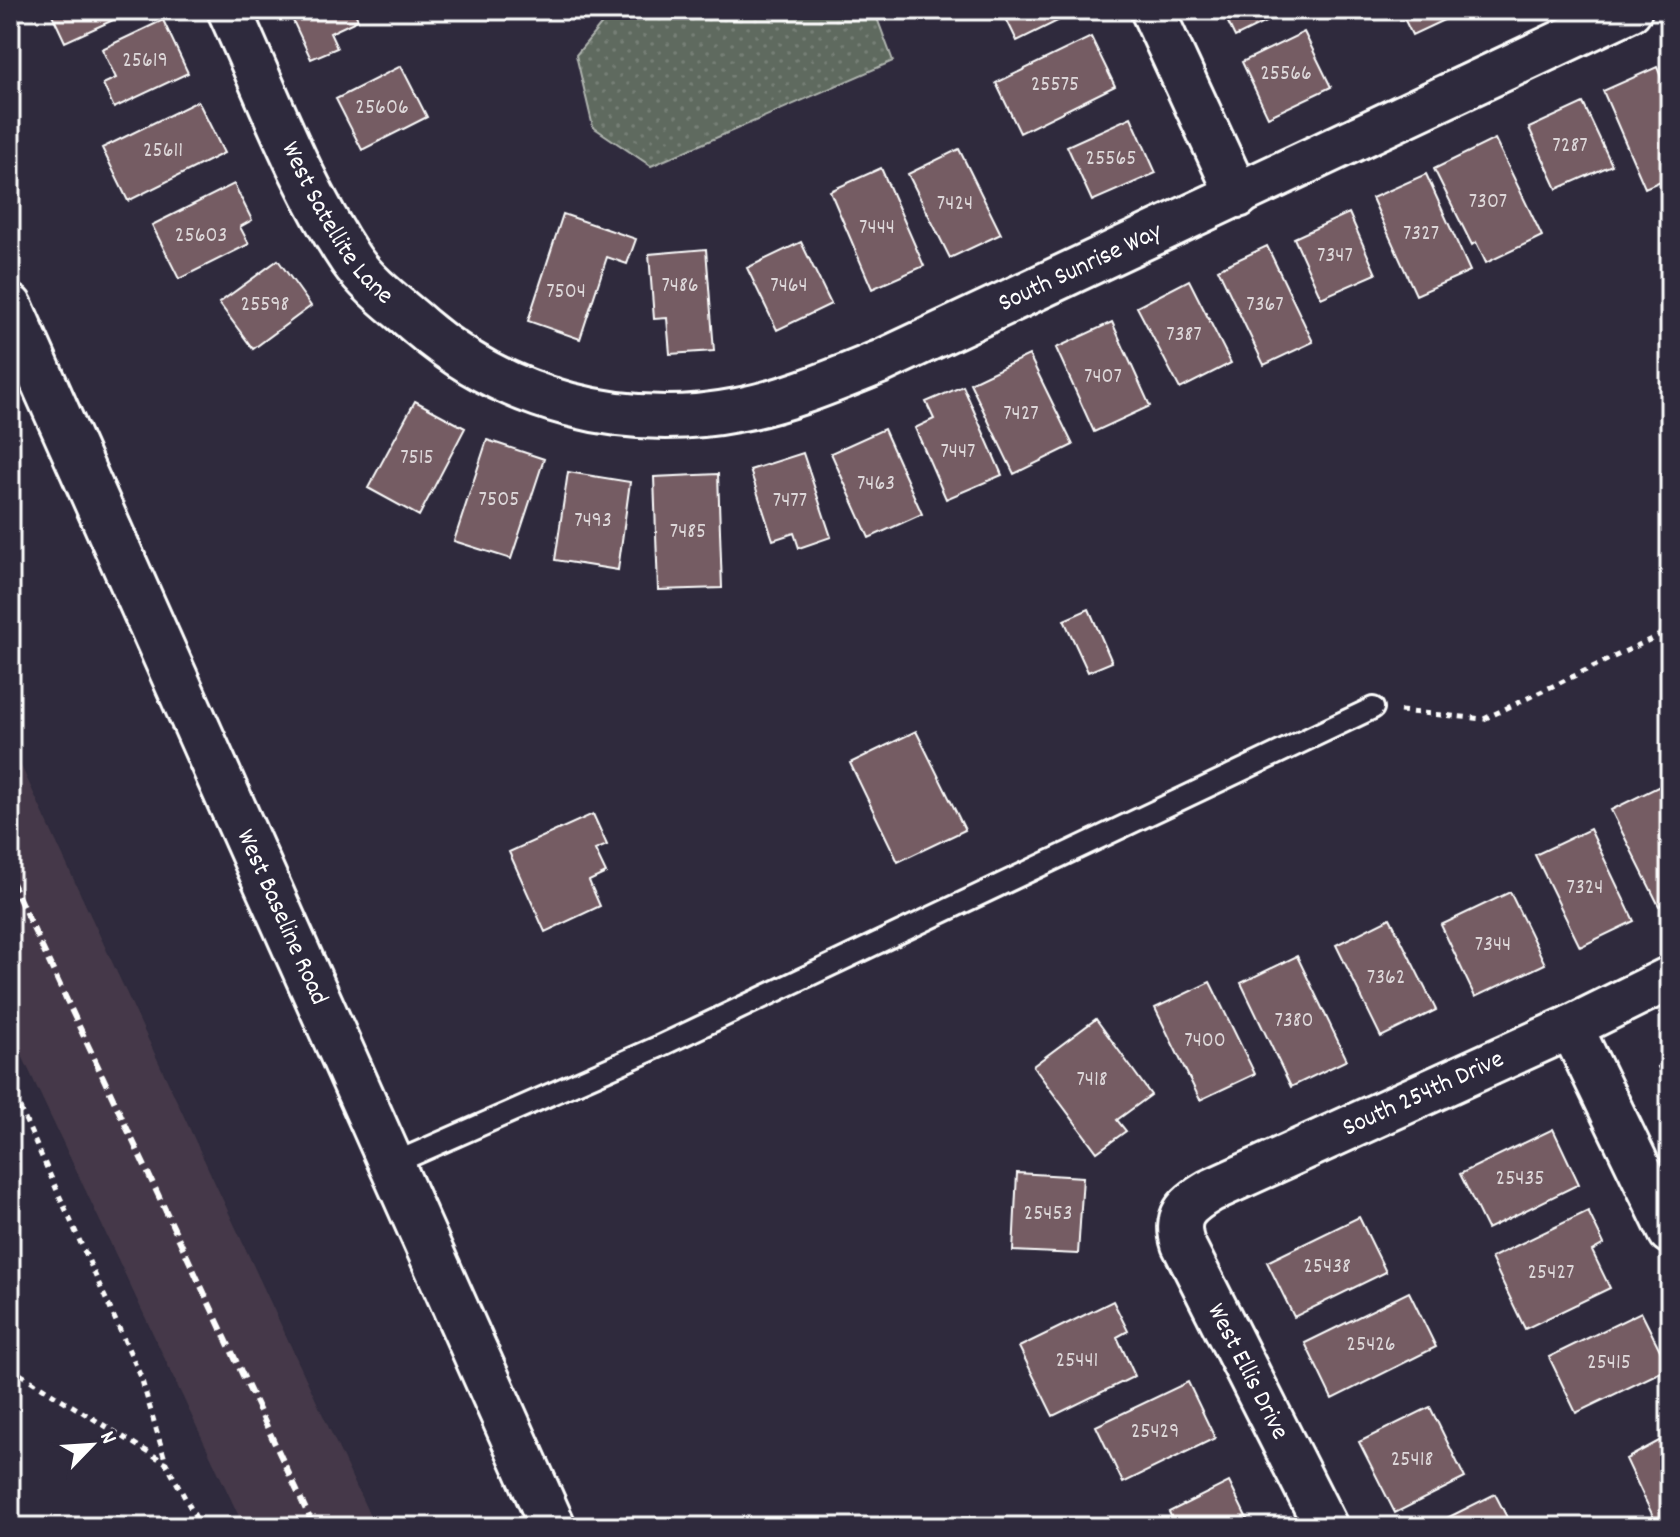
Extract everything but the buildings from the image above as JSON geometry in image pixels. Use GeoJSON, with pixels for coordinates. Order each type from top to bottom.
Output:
{"type":"FeatureCollection","features":[{"type":"Feature","properties":{"kind":"main road","name":"West Baseline Road"},"geometry":{"type":"LineString","coordinates":[[10,307],[553,1527]]}},
{"type":"Feature","properties":{"kind":"street","name":"West Satellite Lane"},"geometry":{"type":"LineString","coordinates":[[229,10],[324,215],[353,262],[385,296],[437,340],[506,384]]}},
{"type":"Feature","properties":{"kind":"street"},"geometry":{"type":"LineString","coordinates":[[1152,10],[1238,196]]}},
{"type":"Feature","properties":{"kind":"street","name":"South Sunrise Way"},"geometry":{"type":"LineString","coordinates":[[506,384],[602,413],[655,418],[724,412],[779,400],[880,362],[1630,10]]}},
{"type":"Feature","properties":{"kind":"street","name":"South 254th Drive"},"geometry":{"type":"LineString","coordinates":[[1180,1215],[1190,1203],[1210,1191],[1571,1027],[1670,978]]}},
{"type":"Feature","properties":{"kind":"street"},"geometry":{"type":"LineString","coordinates":[[1571,1027],[1670,1232]]}},
{"type":"Feature","properties":{"kind":"street","name":"West Ellis Drive"},"geometry":{"type":"LineString","coordinates":[[1180,1215],[1179,1230],[1187,1252],[1326,1527]]}},
{"type":"Feature","properties":{"kind":"lane"},"geometry":{"type":"LineString","coordinates":[[392,1164],[658,1047],[1373,708]]}},
{"type":"Feature","properties":{"kind":"path"},"geometry":{"type":"LineString","coordinates":[[1373,708],[1484,719],[1670,630]]}},
{"type":"Feature","properties":{"kind":"path"},"geometry":{"type":"LineString","coordinates":[[10,1086],[141,1377],[166,1463],[201,1527]]}},
{"type":"Feature","properties":{"kind":"path"},"geometry":{"type":"LineString","coordinates":[[10,1368],[166,1463]]}},
{"type":"Feature","properties":{"kind":"shaded area"},"geometry":{"type":"Polygon","coordinates":[[[10,742],[375,1527],[244,1527],[10,1030],[10,742]]]}},
{"type":"Feature","properties":{"kind":"green space"},"geometry":{"type":"Polygon","coordinates":[[[613,10],[874,10],[893,61],[651,166],[593,127],[576,55],[613,10]]]}},
{"type":"Feature","properties":{"kind":"railway"},"geometry":{"type":"LineString","coordinates":[[10,879],[314,1527]]}}]}
